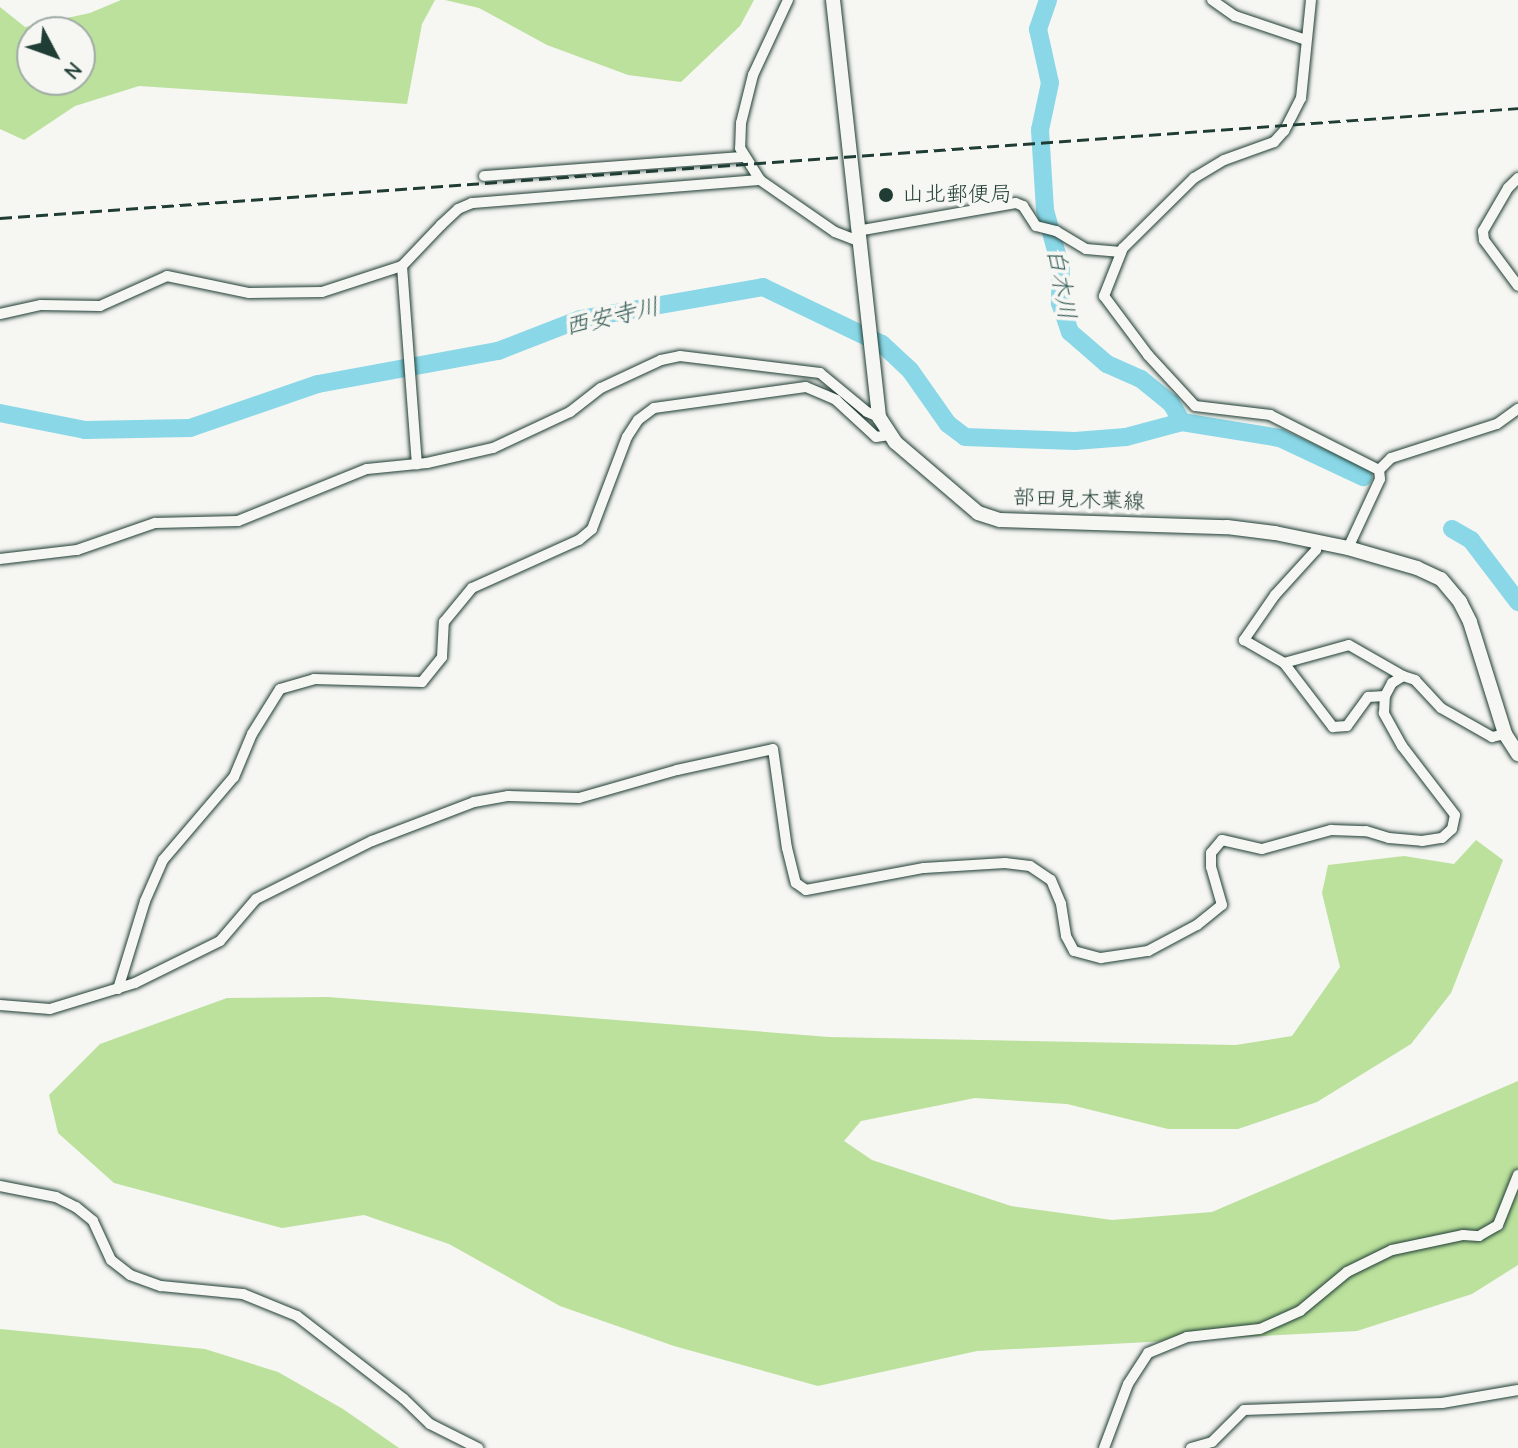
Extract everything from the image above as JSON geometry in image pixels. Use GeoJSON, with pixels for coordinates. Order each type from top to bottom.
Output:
{"type":"FeatureCollection","features":[{"type":"Feature","properties":{"kind":"main road","name":"部田見木葉線"},"geometry":{"type":"LineString","coordinates":[[833,0],[879,417],[910,458],[978,513],[1000,520],[1227,527],[1348,548],[1417,568],[1441,579],[1460,602],[1470,622],[1505,734],[1518,754]]}},
{"type":"Feature","properties":{"kind":"street"},"geometry":{"type":"LineString","coordinates":[[788,0],[753,75],[741,123],[743,157],[760,180],[835,232],[857,236],[1016,203],[1023,206],[1036,226],[1056,231],[1086,249],[1121,252]]}},
{"type":"Feature","properties":{"kind":"street"},"geometry":{"type":"LineString","coordinates":[[1212,0],[1235,16],[1306,40]]}},
{"type":"Feature","properties":{"kind":"street"},"geometry":{"type":"LineString","coordinates":[[1311,0],[1301,98],[1284,131],[1274,142],[1224,160],[1194,178],[1121,252],[1105,288],[1107,303],[1177,389],[1195,406],[1270,415],[1379,470]]}},
{"type":"Feature","properties":{"kind":"street"},"geometry":{"type":"LineString","coordinates":[[484,176],[743,157]]}},
{"type":"Feature","properties":{"kind":"street"},"geometry":{"type":"LineString","coordinates":[[1518,178],[1508,188],[1483,231],[1484,240],[1518,286]]}},
{"type":"Feature","properties":{"kind":"street"},"geometry":{"type":"LineString","coordinates":[[0,314],[41,305],[100,306],[167,276],[249,293],[310,294],[402,266],[458,209],[472,203],[760,180]]}},
{"type":"Feature","properties":{"kind":"street"},"geometry":{"type":"LineString","coordinates":[[402,266],[417,464]]}},
{"type":"Feature","properties":{"kind":"street"},"geometry":{"type":"LineString","coordinates":[[0,559],[77,550],[155,523],[238,521],[367,469],[417,464],[493,448],[570,412],[601,388],[661,360],[680,356],[820,373],[867,412],[879,417]]}},
{"type":"Feature","properties":{"kind":"street"},"geometry":{"type":"LineString","coordinates":[[118,989],[145,901],[163,860],[234,777],[257,724],[280,689],[314,679],[422,682],[442,657],[444,622],[472,588],[579,540],[592,529],[627,437],[638,420],[654,408],[806,387],[836,400],[876,437],[891,435]]}},
{"type":"Feature","properties":{"kind":"street"},"geometry":{"type":"LineString","coordinates":[[1379,470],[1391,458],[1497,424],[1518,409]]}},
{"type":"Feature","properties":{"kind":"street"},"geometry":{"type":"LineString","coordinates":[[1348,548],[1380,479],[1379,470]]}},
{"type":"Feature","properties":{"kind":"street"},"geometry":{"type":"LineString","coordinates":[[1317,541],[1316,550],[1275,595],[1244,640],[1284,663],[1333,727],[1347,726],[1368,697],[1385,696]]}},
{"type":"Feature","properties":{"kind":"street"},"geometry":{"type":"LineString","coordinates":[[1284,663],[1349,645],[1415,680],[1441,708],[1492,737],[1505,734]]}},
{"type":"Feature","properties":{"kind":"street"},"geometry":{"type":"LineString","coordinates":[[0,1005],[50,1009],[118,989],[220,941],[256,899],[415,824],[474,802],[508,796],[579,798],[677,770],[773,749],[787,848],[796,883],[806,890],[924,868],[1005,863],[1030,866],[1051,880],[1061,904],[1066,936],[1074,951],[1101,958],[1148,951],[1197,925],[1222,905],[1211,867],[1211,853],[1222,840],[1262,849],[1331,830],[1366,831],[1389,838],[1422,841],[1442,838],[1452,829],[1455,815],[1390,728],[1384,713],[1385,696],[1392,683],[1403,676]]}},
{"type":"Feature","properties":{"kind":"street"},"geometry":{"type":"LineString","coordinates":[[1104,1448],[1128,1384],[1148,1353],[1187,1337],[1260,1329],[1300,1311],[1347,1272],[1392,1250],[1463,1235],[1479,1236],[1498,1225],[1518,1175]]}},
{"type":"Feature","properties":{"kind":"street"},"geometry":{"type":"LineString","coordinates":[[0,1186],[56,1197],[76,1207],[93,1221],[111,1260],[130,1275],[161,1286],[243,1294],[297,1316],[404,1399],[430,1424],[478,1448]]}},
{"type":"Feature","properties":{"kind":"street"},"geometry":{"type":"LineString","coordinates":[[1191,1448],[1212,1442],[1244,1410],[1442,1403],[1518,1390]]}},
{"type":"Feature","properties":{"kind":"green space"},"geometry":{"type":"Polygon","coordinates":[[[121,0],[435,0],[422,24],[407,104],[139,86],[75,106],[24,140],[0,129],[0,7],[16,20],[16,96],[96,96],[96,16],[76,16],[121,0]]]}},
{"type":"Feature","properties":{"kind":"green space"},"geometry":{"type":"Polygon","coordinates":[[[445,0],[754,0],[740,26],[681,82],[628,75],[547,45],[479,8],[445,0]]]}},
{"type":"Feature","properties":{"kind":"green space"},"geometry":{"type":"Polygon","coordinates":[[[1476,840],[1503,860],[1451,993],[1411,1044],[1317,1102],[1238,1129],[1168,1129],[1067,1104],[975,1098],[861,1121],[844,1141],[872,1160],[1011,1206],[1112,1220],[1212,1212],[1518,1081],[1518,1265],[1472,1294],[1357,1331],[977,1351],[818,1386],[674,1346],[560,1306],[449,1244],[364,1215],[282,1228],[114,1183],[58,1133],[49,1095],[100,1044],[227,998],[328,997],[829,1037],[1236,1045],[1292,1036],[1340,967],[1322,893],[1328,865],[1404,856],[1454,864],[1476,840]]]}},
{"type":"Feature","properties":{"kind":"green space"},"geometry":{"type":"Polygon","coordinates":[[[0,1329],[205,1349],[278,1372],[343,1409],[399,1448],[0,1448],[0,1329]]]}},
{"type":"Feature","properties":{"kind":"waterway","name":"白木川"},"geometry":{"type":"LineString","coordinates":[[1048,0],[1038,29],[1050,83],[1040,130],[1045,210],[1061,269],[1060,303],[1070,332],[1107,364],[1141,379],[1171,403],[1182,422],[1280,438],[1363,477]]}},
{"type":"Feature","properties":{"kind":"waterway","name":"西安寺川"},"geometry":{"type":"LineString","coordinates":[[0,413],[85,430],[190,428],[318,384],[498,351],[580,319],[763,287],[882,344],[910,370],[948,424],[965,437],[1075,441],[1126,437],[1182,422]]}},
{"type":"Feature","properties":{"kind":"waterway","name":"白木川"},"geometry":{"type":"LineString","coordinates":[[1452,529],[1471,540],[1518,602]]}},
{"type":"Feature","properties":{"kind":"railway"},"geometry":{"type":"LineString","coordinates":[[0,218],[1518,108]]}},
{"type":"Feature","properties":{"kind":"place","name":"山北郵便局"},"geometry":{"type":"Point","coordinates":[886,195]}}]}
